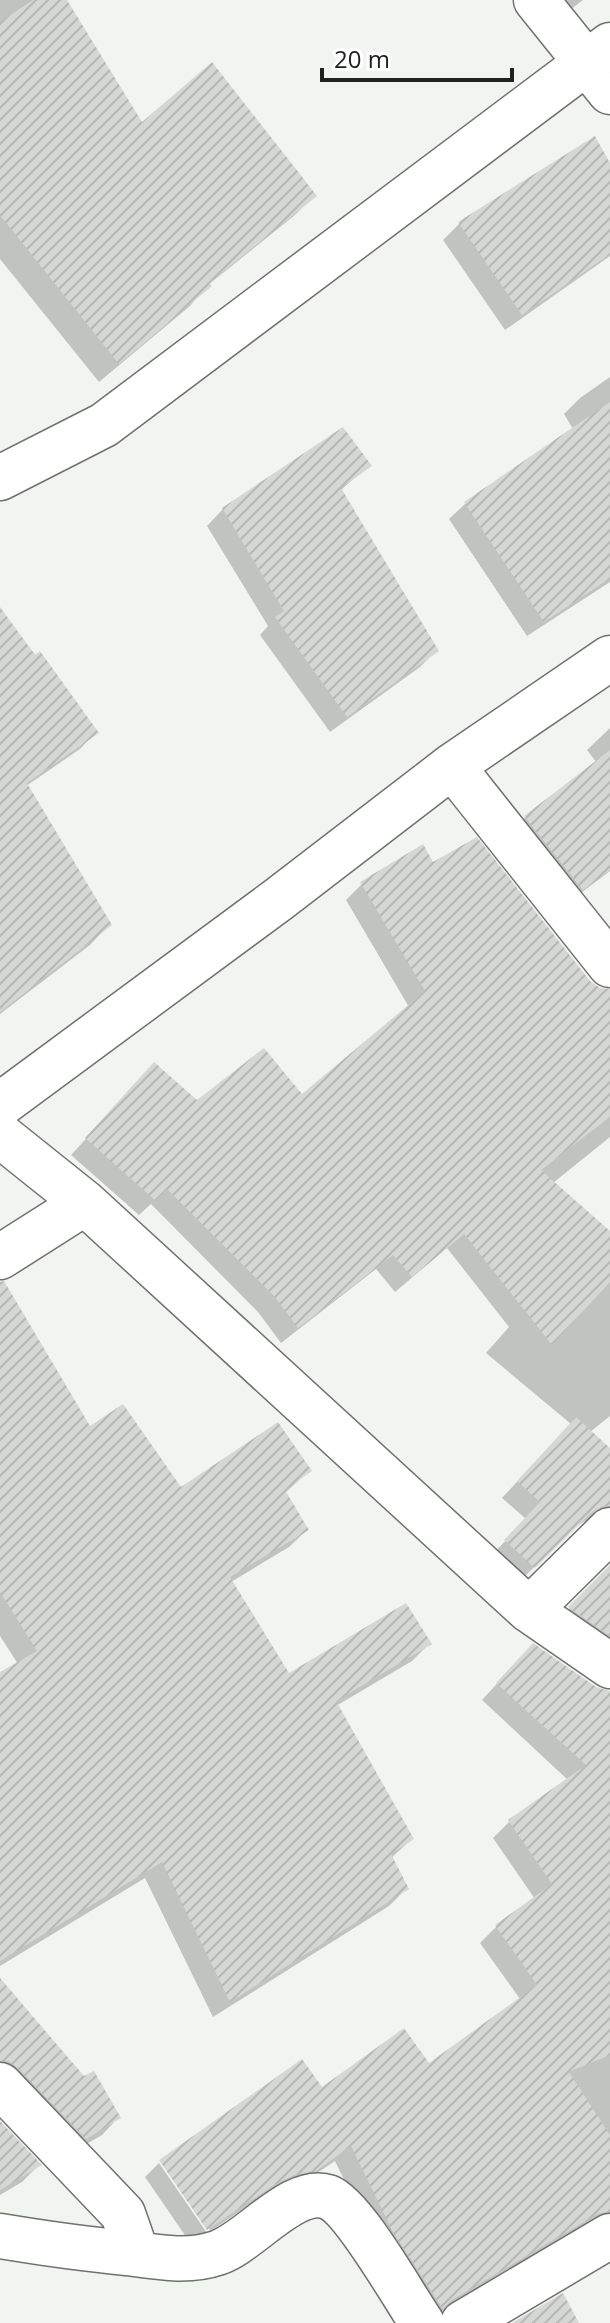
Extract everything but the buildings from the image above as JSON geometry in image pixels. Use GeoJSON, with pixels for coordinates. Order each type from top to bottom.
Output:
{"type":"FeatureCollection","features":[{"type":"Feature","properties":{"kind":"street"},"geometry":{"type":"LineString","coordinates":[[0,478],[104,425],[603,66],[536,0]]}},
{"type":"Feature","properties":{"kind":"street"},"geometry":{"type":"LineString","coordinates":[[0,1105],[279,899],[452,766],[610,658]]}},
{"type":"Feature","properties":{"kind":"street"},"geometry":{"type":"LineString","coordinates":[[452,766],[610,965]]}},
{"type":"Feature","properties":{"kind":"street"},"geometry":{"type":"LineString","coordinates":[[0,1135],[85,1203],[529,1610],[610,1666]]}},
{"type":"Feature","properties":{"kind":"street"},"geometry":{"type":"LineString","coordinates":[[0,1257],[85,1203]]}},
{"type":"Feature","properties":{"kind":"street"},"geometry":{"type":"LineString","coordinates":[[529,1610],[610,1530]]}},
{"type":"Feature","properties":{"kind":"street"},"geometry":{"type":"LineString","coordinates":[[0,2085],[123,2214],[137,2254]]}},
{"type":"Feature","properties":{"kind":"street"},"geometry":{"type":"LineString","coordinates":[[0,2236],[176,2259],[219,2253],[295,2202],[319,2194],[333,2199],[351,2216],[422,2323]]}},
{"type":"Feature","properties":{"kind":"street"},"geometry":{"type":"LineString","coordinates":[[463,2323],[610,2236]]}}]}
